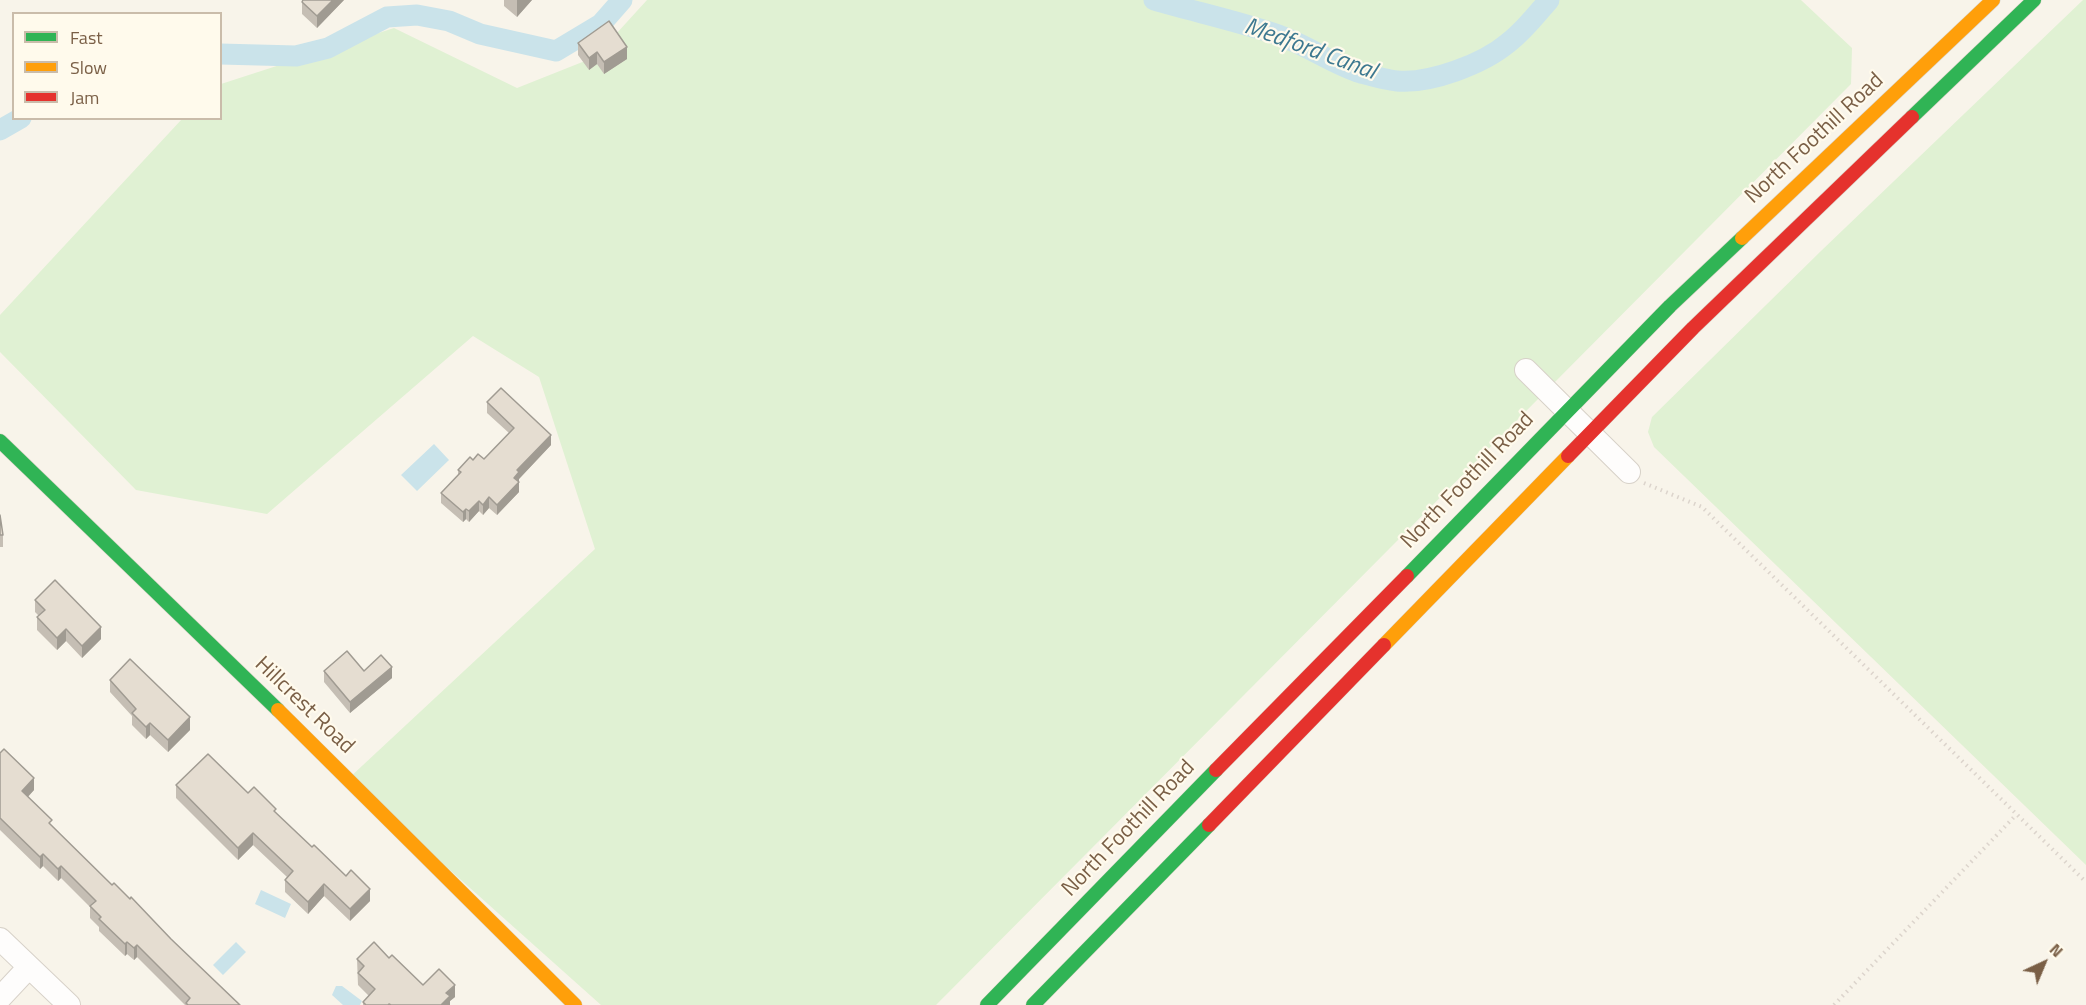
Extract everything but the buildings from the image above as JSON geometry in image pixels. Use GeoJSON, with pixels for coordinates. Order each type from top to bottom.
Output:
{"type":"FeatureCollection","features":[{"type":"Feature","properties":{"kind":"main road","name":"North Foothill Road"},"geometry":{"type":"LineString","coordinates":[[987,1005],[1566,410],[1678,298],[1993,0]]}},
{"type":"Feature","properties":{"kind":"main road"},"geometry":{"type":"LineString","coordinates":[[1033,1005],[1693,328],[2034,0]]}},
{"type":"Feature","properties":{"kind":"main road","name":"Hillcrest Road"},"geometry":{"type":"LineString","coordinates":[[0,441],[267,699],[575,1005]]}},
{"type":"Feature","properties":{"kind":"street"},"geometry":{"type":"LineString","coordinates":[[1526,370],[1629,472]]}},
{"type":"Feature","properties":{"kind":"street"},"geometry":{"type":"LineString","coordinates":[[0,939],[69,1005]]}},
{"type":"Feature","properties":{"kind":"street"},"geometry":{"type":"LineString","coordinates":[[0,998],[29,968]]}},
{"type":"Feature","properties":{"kind":"path"},"geometry":{"type":"LineString","coordinates":[[1629,472],[1648,485],[1702,507],[2086,882]]}},
{"type":"Feature","properties":{"kind":"path"},"geometry":{"type":"LineString","coordinates":[[1834,1005],[2016,814]]}},
{"type":"Feature","properties":{"kind":"green space"},"geometry":{"type":"Polygon","coordinates":[[[647,0],[1801,0],[1852,48],[1851,84],[936,1005],[601,1005],[348,779],[595,549],[539,377],[473,336],[267,514],[136,490],[0,352],[0,315],[181,120],[222,120],[222,84],[394,28],[517,88],[595,57],[647,0]]]}},
{"type":"Feature","properties":{"kind":"green space"},"geometry":{"type":"Polygon","coordinates":[[[2083,0],[2086,0],[2086,865],[1654,447],[1648,432],[1652,417],[1822,250],[2083,0]]]}},
{"type":"Feature","properties":{"kind":"water"},"geometry":{"type":"Polygon","coordinates":[[[434,444],[449,460],[417,491],[401,475],[434,444]]]}},
{"type":"Feature","properties":{"kind":"water"},"geometry":{"type":"Polygon","coordinates":[[[261,890],[291,904],[285,918],[255,904],[261,890]]]}},
{"type":"Feature","properties":{"kind":"water"},"geometry":{"type":"Polygon","coordinates":[[[236,942],[246,952],[223,975],[213,965],[236,942]]]}},
{"type":"Feature","properties":{"kind":"water"},"geometry":{"type":"Polygon","coordinates":[[[336,986],[342,986],[362,1001],[360,1005],[343,1005],[332,995],[336,986]]]}},
{"type":"Feature","properties":{"kind":"waterway","name":"Medford Canal"},"geometry":{"type":"LineString","coordinates":[[222,54],[296,56],[328,48],[387,17],[417,15],[449,21],[480,34],[556,51],[601,24],[622,0]]}},
{"type":"Feature","properties":{"kind":"waterway","name":"Medford Canal"},"geometry":{"type":"LineString","coordinates":[[1154,0],[1278,35],[1361,73],[1379,78],[1410,81],[1440,76],[1485,58],[1514,38],[1549,0]]}},
{"type":"Feature","properties":{"kind":"waterway","name":"Medford Canal"},"geometry":{"type":"LineString","coordinates":[[0,130],[18,120]]}},
{"type":"Feature","properties":{"kind":"traffic: fast"},"geometry":{"type":"LineString","coordinates":[[1912,117],[2034,0]]}},
{"type":"Feature","properties":{"kind":"traffic: fast"},"geometry":{"type":"LineString","coordinates":[[1407,576],[1670,306],[1742,238]]}},
{"type":"Feature","properties":{"kind":"traffic: fast"},"geometry":{"type":"LineString","coordinates":[[0,441],[278,710]]}},
{"type":"Feature","properties":{"kind":"traffic: fast"},"geometry":{"type":"LineString","coordinates":[[987,1005],[1216,770]]}},
{"type":"Feature","properties":{"kind":"traffic: fast"},"geometry":{"type":"LineString","coordinates":[[1033,1005],[1209,825]]}},
{"type":"Feature","properties":{"kind":"traffic: slow"},"geometry":{"type":"LineString","coordinates":[[1742,238],[1993,0]]}},
{"type":"Feature","properties":{"kind":"traffic: slow"},"geometry":{"type":"LineString","coordinates":[[1384,645],[1568,456]]}},
{"type":"Feature","properties":{"kind":"traffic: slow"},"geometry":{"type":"LineString","coordinates":[[278,710],[575,1005]]}},
{"type":"Feature","properties":{"kind":"traffic: jam"},"geometry":{"type":"LineString","coordinates":[[1568,456],[1693,328],[1912,117]]}},
{"type":"Feature","properties":{"kind":"traffic: jam"},"geometry":{"type":"LineString","coordinates":[[1216,770],[1407,576]]}},
{"type":"Feature","properties":{"kind":"traffic: jam"},"geometry":{"type":"LineString","coordinates":[[1209,825],[1384,645]]}}]}
